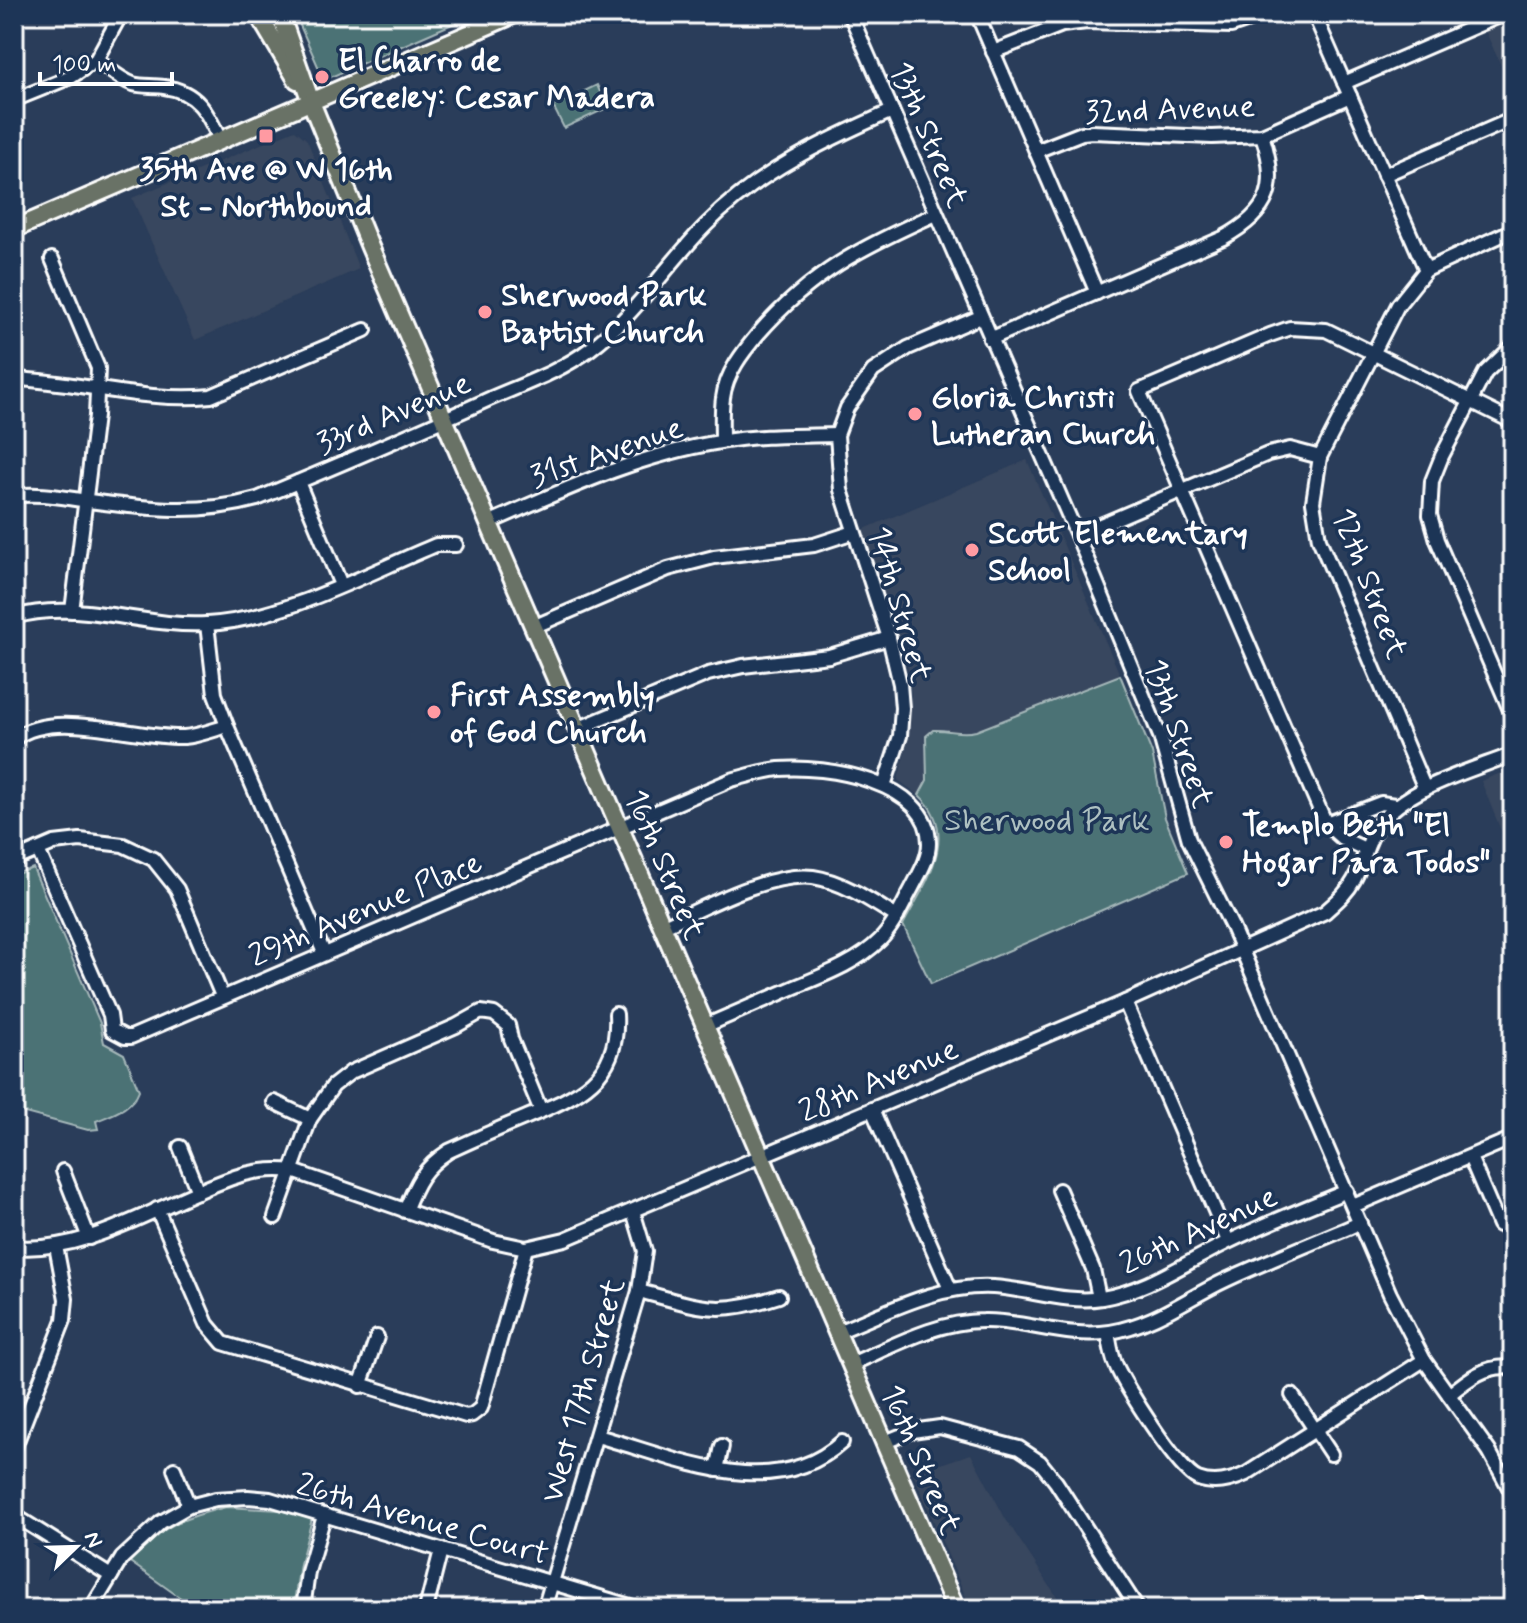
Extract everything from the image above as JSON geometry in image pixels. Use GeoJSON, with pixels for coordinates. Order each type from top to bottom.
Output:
{"type":"FeatureCollection","features":[{"type":"Feature","properties":{"kind":"main road","name":"16th Street"},"geometry":{"type":"LineString","coordinates":[[258,14],[311,102]]}},
{"type":"Feature","properties":{"kind":"main road","name":"16th Street"},"geometry":{"type":"LineString","coordinates":[[280,14],[344,187],[955,1606]]}},
{"type":"Feature","properties":{"kind":"main road"},"geometry":{"type":"LineString","coordinates":[[18,226],[515,14]]}},
{"type":"Feature","properties":{"kind":"street"},"geometry":{"type":"LineString","coordinates":[[14,100],[71,77],[96,60],[121,14]]}},
{"type":"Feature","properties":{"kind":"street","name":"13th Street"},"geometry":{"type":"LineString","coordinates":[[850,14],[1077,535],[1160,736],[1189,840],[1241,949],[1405,1325],[1424,1360],[1489,1451],[1513,1495]]}},
{"type":"Feature","properties":{"kind":"street"},"geometry":{"type":"LineString","coordinates":[[977,14],[1097,293]]}},
{"type":"Feature","properties":{"kind":"street"},"geometry":{"type":"LineString","coordinates":[[993,52],[1062,25],[1087,22],[1231,26],[1267,14]]}},
{"type":"Feature","properties":{"kind":"street"},"geometry":{"type":"LineString","coordinates":[[1314,14],[1426,270],[1513,230]]}},
{"type":"Feature","properties":{"kind":"street"},"geometry":{"type":"LineString","coordinates":[[1344,83],[1504,14]]}},
{"type":"Feature","properties":{"kind":"street"},"geometry":{"type":"LineString","coordinates":[[96,60],[124,80],[137,85],[164,87],[192,97],[209,114],[220,140]]}},
{"type":"Feature","properties":{"kind":"street","name":"32nd Avenue"},"geometry":{"type":"LineString","coordinates":[[1036,151],[1092,132],[1212,137],[1262,135],[1350,96]]}},
{"type":"Feature","properties":{"kind":"street","name":"33rd Avenue"},"geometry":{"type":"LineString","coordinates":[[14,496],[198,510],[257,499],[549,373],[589,350],[613,330],[708,223],[744,191],[779,166],[822,142],[892,111]]}},
{"type":"Feature","properties":{"kind":"street"},"geometry":{"type":"LineString","coordinates":[[1384,175],[1513,119]]}},
{"type":"Feature","properties":{"kind":"street"},"geometry":{"type":"LineString","coordinates":[[990,339],[1245,227],[1261,210],[1270,186],[1272,167],[1262,135]]}},
{"type":"Feature","properties":{"kind":"street"},"geometry":{"type":"LineString","coordinates":[[722,441],[723,398],[732,369],[747,346],[770,321],[827,269],[875,241],[936,214]]}},
{"type":"Feature","properties":{"kind":"street"},"geometry":{"type":"LineString","coordinates":[[52,259],[94,355],[98,388],[72,611]]}},
{"type":"Feature","properties":{"kind":"street","name":"12th Street"},"geometry":{"type":"LineString","coordinates":[[1425,789],[1319,539],[1313,502],[1320,457],[1398,305],[1426,270]]}},
{"type":"Feature","properties":{"kind":"street"},"geometry":{"type":"LineString","coordinates":[[837,435],[847,408],[873,371],[908,348],[980,317]]}},
{"type":"Feature","properties":{"kind":"street"},"geometry":{"type":"LineString","coordinates":[[1365,849],[1343,839],[1326,824],[1139,391],[1290,328],[1326,330],[1513,422]]}},
{"type":"Feature","properties":{"kind":"street"},"geometry":{"type":"LineString","coordinates":[[14,379],[191,398],[211,396],[365,330]]}},
{"type":"Feature","properties":{"kind":"street"},"geometry":{"type":"LineString","coordinates":[[1513,346],[1485,373],[1470,400],[1432,481],[1430,515],[1437,540],[1513,717]]}},
{"type":"Feature","properties":{"kind":"street","name":"31st Avenue"},"geometry":{"type":"LineString","coordinates":[[488,523],[643,459],[722,441],[837,435]]}},
{"type":"Feature","properties":{"kind":"street","name":"14th Street"},"geometry":{"type":"LineString","coordinates":[[837,435],[839,480],[889,638],[900,684],[900,736],[884,786]]}},
{"type":"Feature","properties":{"kind":"street"},"geometry":{"type":"LineString","coordinates":[[1077,535],[1278,451],[1290,449],[1320,457]]}},
{"type":"Feature","properties":{"kind":"street"},"geometry":{"type":"LineString","coordinates":[[298,482],[341,585]]}},
{"type":"Feature","properties":{"kind":"street"},"geometry":{"type":"LineString","coordinates":[[533,627],[668,569],[714,557],[814,545],[854,532]]}},
{"type":"Feature","properties":{"kind":"street"},"geometry":{"type":"LineString","coordinates":[[14,617],[33,611],[72,611],[207,624],[267,613],[436,545],[456,545]]}},
{"type":"Feature","properties":{"kind":"street"},"geometry":{"type":"LineString","coordinates":[[207,624],[215,694],[324,953]]}},
{"type":"Feature","properties":{"kind":"street"},"geometry":{"type":"LineString","coordinates":[[577,729],[708,674],[743,666],[829,656],[889,638]]}},
{"type":"Feature","properties":{"kind":"street"},"geometry":{"type":"LineString","coordinates":[[14,739],[51,725],[187,737],[227,726]]}},
{"type":"Feature","properties":{"kind":"street","name":"28th Avenue"},"geometry":{"type":"LineString","coordinates":[[14,1247],[56,1246],[89,1238],[252,1170],[272,1168],[293,1171],[493,1241],[526,1248],[565,1239],[1125,1002],[1325,912],[1342,897],[1355,879],[1365,849],[1377,827],[1395,805],[1425,789],[1513,754]]}},
{"type":"Feature","properties":{"kind":"street","name":"29th Avenue Place"},"geometry":{"type":"LineString","coordinates":[[38,850],[110,1015],[112,1030],[131,1037],[731,780],[778,769],[836,771],[884,786],[918,811],[926,825],[929,842],[926,861],[897,917],[878,942],[859,958],[705,1026]]}},
{"type":"Feature","properties":{"kind":"street"},"geometry":{"type":"LineString","coordinates":[[1326,824],[1381,803],[1395,805]]}},
{"type":"Feature","properties":{"kind":"street"},"geometry":{"type":"LineString","coordinates":[[14,860],[66,840],[91,840],[133,848],[153,859],[177,889],[222,996]]}},
{"type":"Feature","properties":{"kind":"street"},"geometry":{"type":"LineString","coordinates":[[662,927],[765,883],[797,877],[813,877],[836,884],[897,917]]}},
{"type":"Feature","properties":{"kind":"street"},"geometry":{"type":"LineString","coordinates":[[1125,1002],[1228,1241]]}},
{"type":"Feature","properties":{"kind":"street"},"geometry":{"type":"LineString","coordinates":[[275,1217],[310,1119],[333,1086],[351,1072],[481,1012],[494,1014],[508,1025],[541,1111]]}},
{"type":"Feature","properties":{"kind":"street"},"geometry":{"type":"LineString","coordinates":[[405,1211],[415,1185],[431,1163],[449,1151],[574,1096],[595,1080],[614,1049],[616,1014]]}},
{"type":"Feature","properties":{"kind":"street"},"geometry":{"type":"LineString","coordinates":[[274,1102],[310,1119]]}},
{"type":"Feature","properties":{"kind":"street"},"geometry":{"type":"LineString","coordinates":[[872,1109],[950,1289]]}},
{"type":"Feature","properties":{"kind":"street"},"geometry":{"type":"LineString","coordinates":[[1353,1206],[1513,1138]]}},
{"type":"Feature","properties":{"kind":"street"},"geometry":{"type":"LineString","coordinates":[[180,1147],[198,1192]]}},
{"type":"Feature","properties":{"kind":"street"},"geometry":{"type":"LineString","coordinates":[[1470,1157],[1499,1225]]}},
{"type":"Feature","properties":{"kind":"street"},"geometry":{"type":"LineString","coordinates":[[63,1171],[89,1238]]}},
{"type":"Feature","properties":{"kind":"street"},"geometry":{"type":"LineString","coordinates":[[1059,1190],[1093,1269],[1099,1298]]}},
{"type":"Feature","properties":{"kind":"street","name":"26th Avenue"},"geometry":{"type":"LineString","coordinates":[[837,1332],[950,1289],[992,1287],[1062,1297],[1099,1298],[1134,1291],[1228,1241],[1347,1191]]}},
{"type":"Feature","properties":{"kind":"street"},"geometry":{"type":"LineString","coordinates":[[157,1209],[213,1334],[223,1343],[458,1415],[472,1415],[481,1408],[526,1248]]}},
{"type":"Feature","properties":{"kind":"street","name":"West 17th Street"},"geometry":{"type":"LineString","coordinates":[[544,1609],[639,1291],[645,1251],[633,1211]]}},
{"type":"Feature","properties":{"kind":"street"},"geometry":{"type":"LineString","coordinates":[[851,1364],[922,1334],[966,1322],[1022,1324],[1063,1332],[1108,1333],[1172,1311],[1226,1280],[1360,1223]]}},
{"type":"Feature","properties":{"kind":"street"},"geometry":{"type":"LineString","coordinates":[[14,1449],[64,1320],[66,1299],[56,1246]]}},
{"type":"Feature","properties":{"kind":"street"},"geometry":{"type":"LineString","coordinates":[[639,1291],[713,1309],[747,1307],[779,1296]]}},
{"type":"Feature","properties":{"kind":"street"},"geometry":{"type":"LineString","coordinates":[[1108,1333],[1115,1363],[1125,1383],[1178,1462],[1191,1475],[1216,1482],[1237,1478],[1424,1360]]}},
{"type":"Feature","properties":{"kind":"street"},"geometry":{"type":"LineString","coordinates":[[360,1386],[377,1337]]}},
{"type":"Feature","properties":{"kind":"street"},"geometry":{"type":"LineString","coordinates":[[1449,1395],[1480,1372],[1492,1368],[1513,1368]]}},
{"type":"Feature","properties":{"kind":"street"},"geometry":{"type":"LineString","coordinates":[[1292,1395],[1331,1454]]}},
{"type":"Feature","properties":{"kind":"street"},"geometry":{"type":"LineString","coordinates":[[885,1442],[912,1431],[940,1427],[1019,1448],[1040,1462],[1056,1482],[1138,1609]]}},
{"type":"Feature","properties":{"kind":"street"},"geometry":{"type":"LineString","coordinates":[[597,1436],[717,1470],[756,1475],[789,1470],[827,1455],[842,1442]]}},
{"type":"Feature","properties":{"kind":"street"},"geometry":{"type":"LineString","coordinates":[[717,1470],[722,1446]]}},
{"type":"Feature","properties":{"kind":"street"},"geometry":{"type":"LineString","coordinates":[[174,1469],[189,1506]]}},
{"type":"Feature","properties":{"kind":"street","name":"26th Avenue Court"},"geometry":{"type":"LineString","coordinates":[[91,1609],[111,1576],[140,1539],[161,1522],[189,1506],[216,1499],[248,1497],[270,1499],[640,1609]]}},
{"type":"Feature","properties":{"kind":"street"},"geometry":{"type":"LineString","coordinates":[[14,1515],[111,1576]]}},
{"type":"Feature","properties":{"kind":"street"},"geometry":{"type":"LineString","coordinates":[[303,1609],[308,1572],[324,1516]]}},
{"type":"Feature","properties":{"kind":"street"},"geometry":{"type":"LineString","coordinates":[[426,1609],[441,1550]]}},
{"type":"Feature","properties":{"kind":"shaded area"},"geometry":{"type":"Polygon","coordinates":[[[1513,19],[1513,63],[1502,68],[1485,30],[1513,19]]]}},
{"type":"Feature","properties":{"kind":"shaded area"},"geometry":{"type":"Polygon","coordinates":[[[295,130],[307,140],[359,269],[195,340],[132,198],[295,130]]]}},
{"type":"Feature","properties":{"kind":"shaded area"},"geometry":{"type":"Polygon","coordinates":[[[1027,460],[1120,675],[976,731],[961,735],[943,729],[926,737],[927,780],[919,795],[898,780],[910,732],[911,693],[907,662],[862,530],[1027,460]]]}},
{"type":"Feature","properties":{"kind":"shaded area"},"geometry":{"type":"Polygon","coordinates":[[[1513,768],[1513,860],[1481,781],[1513,768]]]}},
{"type":"Feature","properties":{"kind":"shaded area"},"geometry":{"type":"Polygon","coordinates":[[[971,1454],[1005,1518],[1065,1609],[971,1609],[913,1473],[971,1454]]]}},
{"type":"Feature","properties":{"kind":"green space"},"geometry":{"type":"Polygon","coordinates":[[[295,14],[475,14],[324,80],[295,14]]]}},
{"type":"Feature","properties":{"kind":"green space"},"geometry":{"type":"Polygon","coordinates":[[[597,85],[607,108],[564,128],[553,106],[597,85]]]}},
{"type":"Feature","properties":{"kind":"green space","name":"Sherwood Park"},"geometry":{"type":"Polygon","coordinates":[[[1120,675],[1152,753],[1165,818],[1188,873],[931,984],[903,925],[929,877],[938,843],[938,827],[932,810],[919,795],[927,780],[926,736],[933,730],[976,731],[1120,675]]]}},
{"type":"Feature","properties":{"kind":"green space"},"geometry":{"type":"Polygon","coordinates":[[[33,868],[100,1023],[104,1043],[124,1054],[139,1090],[127,1106],[96,1121],[98,1129],[88,1130],[14,1110],[14,875],[33,868]]]}},
{"type":"Feature","properties":{"kind":"green space"},"geometry":{"type":"Polygon","coordinates":[[[226,1507],[280,1510],[312,1519],[300,1564],[293,1609],[176,1609],[182,1599],[130,1562],[151,1540],[172,1525],[226,1507]]]}},
{"type":"Feature","properties":{"kind":"place","name":"El Charro de Greeley: Cesar Madera"},"geometry":{"type":"Point","coordinates":[322,77]}},
{"type":"Feature","properties":{"kind":"place","name":"35th Ave @ W 16th St - Northbound"},"geometry":{"type":"Point","coordinates":[266,136]}},
{"type":"Feature","properties":{"kind":"place","name":"Sherwood Park Baptist Church"},"geometry":{"type":"Point","coordinates":[485,312]}},
{"type":"Feature","properties":{"kind":"place","name":"Gloria Christi Lutheran Church"},"geometry":{"type":"Point","coordinates":[915,414]}},
{"type":"Feature","properties":{"kind":"place","name":"Scott Elementary School"},"geometry":{"type":"Point","coordinates":[972,550]}},
{"type":"Feature","properties":{"kind":"place","name":"First Assembly of God Church"},"geometry":{"type":"Point","coordinates":[434,712]}},
{"type":"Feature","properties":{"kind":"place","name":"Templo Beth \"El Hogar Para Todos\""},"geometry":{"type":"Point","coordinates":[1226,842]}}]}
